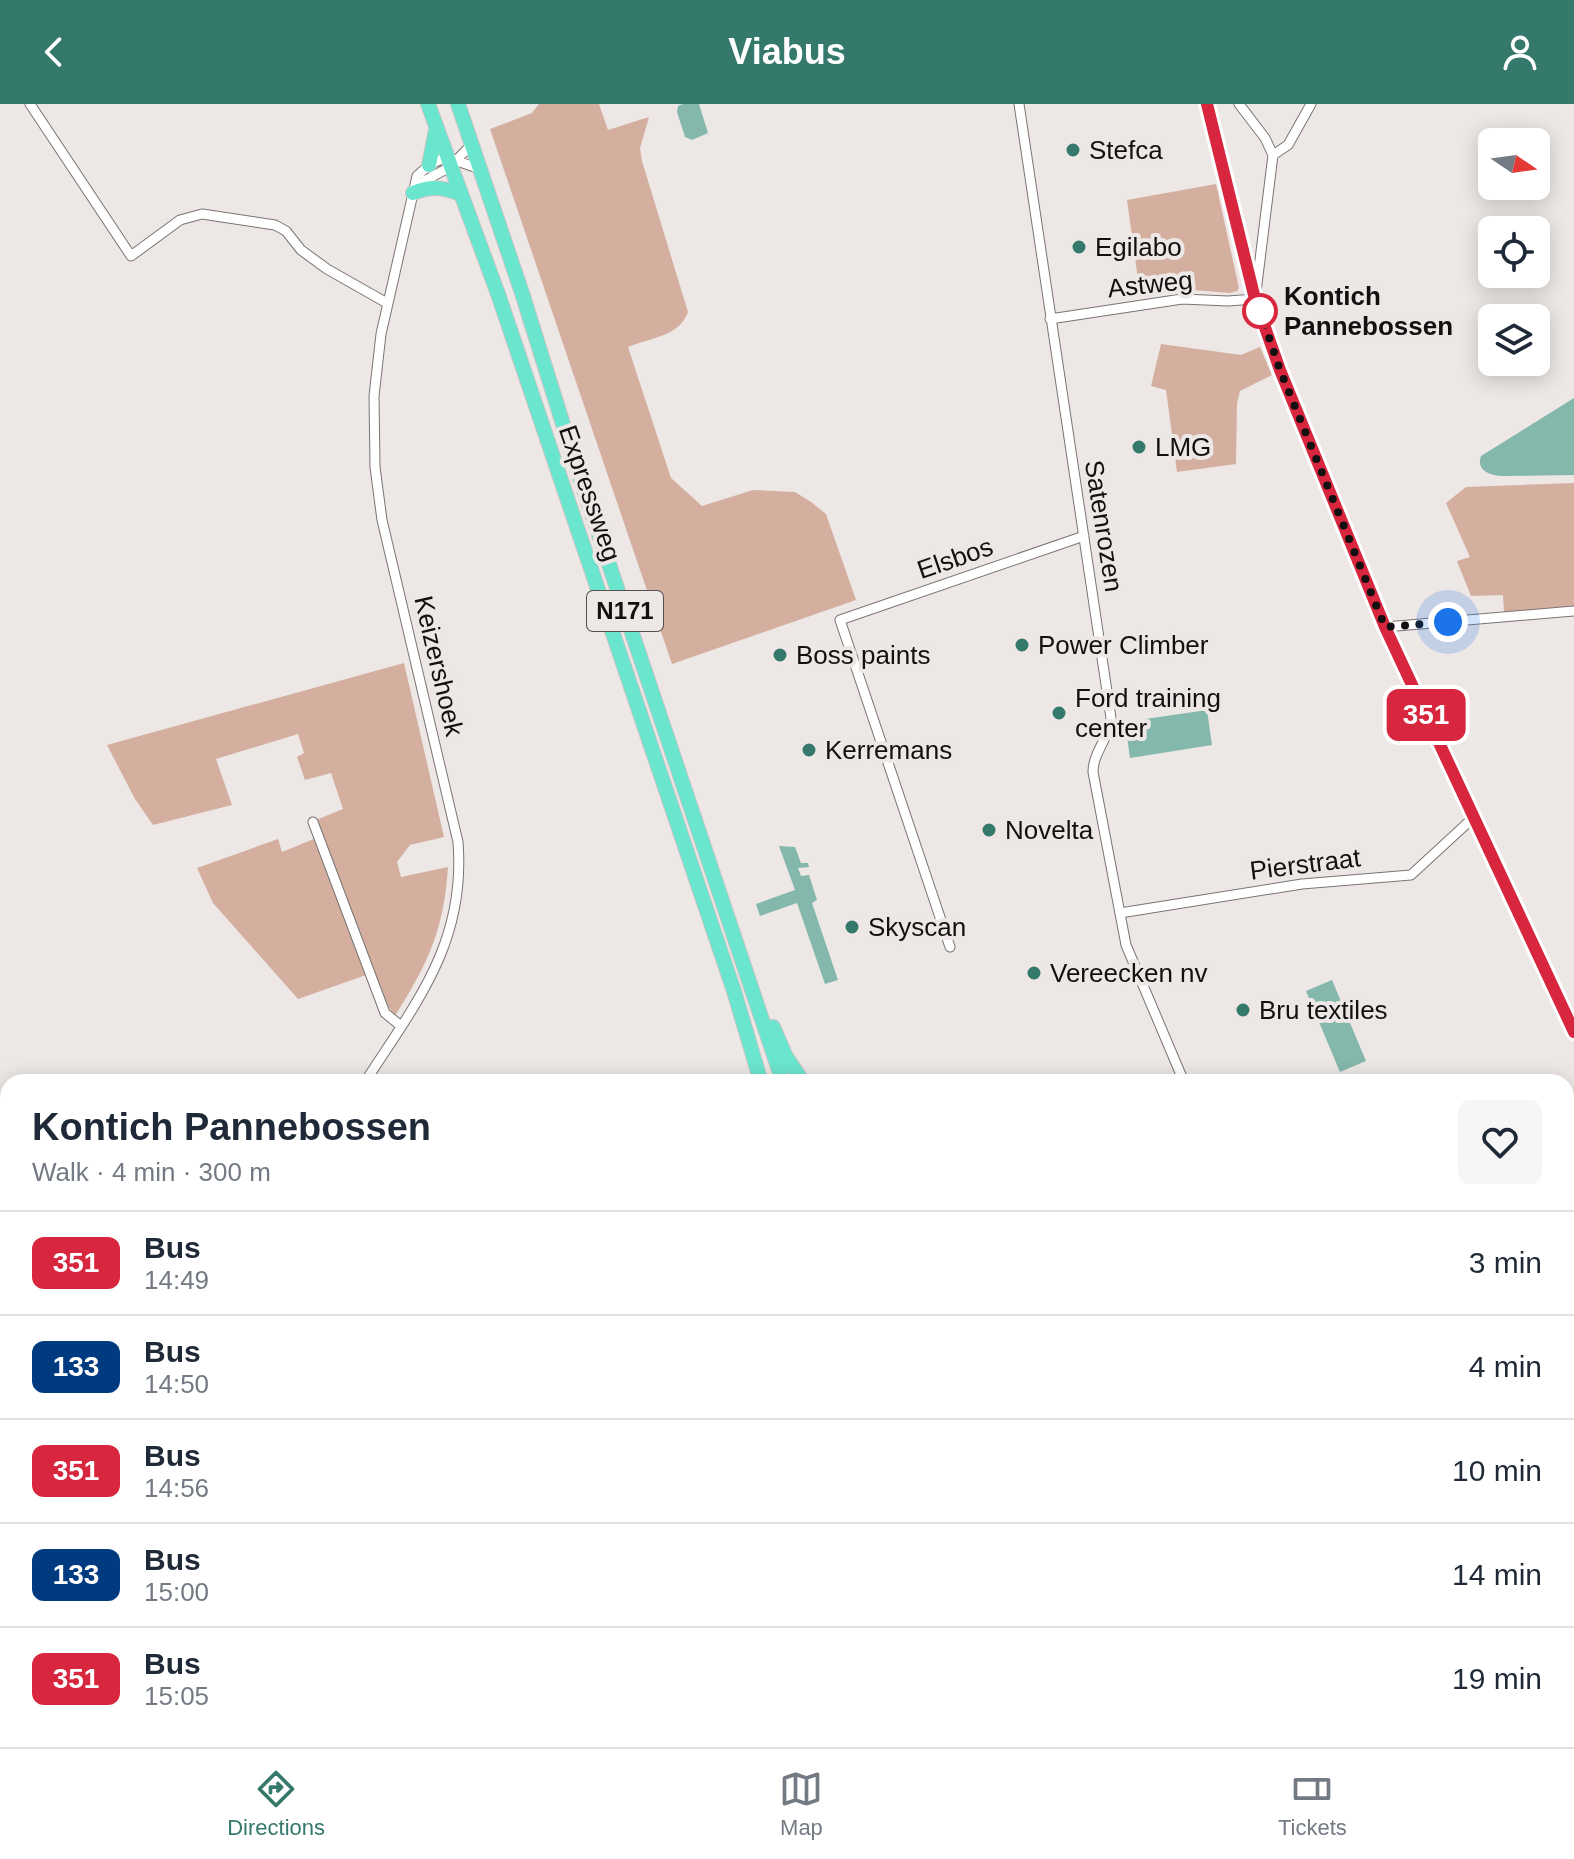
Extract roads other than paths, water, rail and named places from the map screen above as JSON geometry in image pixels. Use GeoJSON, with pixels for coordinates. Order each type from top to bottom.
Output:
{"type":"FeatureCollection","features":[{"type":"Feature","properties":{"kind":"highway","name":"Expressweg"},"geometry":{"type":"LineString","coordinates":[[428,104],[451,161],[458,193],[498,294],[734,991],[759,1074]]}},
{"type":"Feature","properties":{"kind":"highway","name":"Expressweg"},"geometry":{"type":"LineString","coordinates":[[458,104],[781,1074]]}},
{"type":"Feature","properties":{"kind":"highway"},"geometry":{"type":"LineString","coordinates":[[429,165],[436,129]]}},
{"type":"Feature","properties":{"kind":"highway"},"geometry":{"type":"LineString","coordinates":[[413,193],[429,187],[458,193]]}},
{"type":"Feature","properties":{"kind":"highway"},"geometry":{"type":"LineString","coordinates":[[758,1001],[798,1074]]}},
{"type":"Feature","properties":{"kind":"street"},"geometry":{"type":"LineString","coordinates":[[30,104],[131,256],[180,220],[202,214],[260,222],[286,231],[301,250],[387,303]]}},
{"type":"Feature","properties":{"kind":"street","name":"Satenrozen"},"geometry":{"type":"LineString","coordinates":[[1019,104],[1111,722],[1093,763],[1093,772],[1128,951],[1181,1074]]}},
{"type":"Feature","properties":{"kind":"street"},"geometry":{"type":"LineString","coordinates":[[1207,104],[1255,299],[1280,370],[1385,627],[1574,1033]]}},
{"type":"Feature","properties":{"kind":"street"},"geometry":{"type":"LineString","coordinates":[[1239,104],[1265,138],[1273,155],[1255,299]]}},
{"type":"Feature","properties":{"kind":"street"},"geometry":{"type":"LineString","coordinates":[[1273,155],[1288,145],[1311,104]]}},
{"type":"Feature","properties":{"kind":"street"},"geometry":{"type":"LineString","coordinates":[[413,193],[472,144]]}},
{"type":"Feature","properties":{"kind":"street"},"geometry":{"type":"LineString","coordinates":[[429,165],[451,161],[480,169]]}},
{"type":"Feature","properties":{"kind":"street","name":"Keizershoek"},"geometry":{"type":"LineString","coordinates":[[370,1074],[439,963],[452,922],[460,871],[458,842],[379,496],[374,437],[376,365],[387,303],[417,176],[429,165]]}},
{"type":"Feature","properties":{"kind":"street","name":"Astweg"},"geometry":{"type":"LineString","coordinates":[[1050,319],[1182,299],[1255,299]]}},
{"type":"Feature","properties":{"kind":"street","name":"Elsbos"},"geometry":{"type":"LineString","coordinates":[[950,947],[840,620],[1084,536]]}},
{"type":"Feature","properties":{"kind":"street"},"geometry":{"type":"LineString","coordinates":[[1385,627],[1574,611]]}},
{"type":"Feature","properties":{"kind":"street","name":"Pierstraat"},"geometry":{"type":"LineString","coordinates":[[1120,913],[1302,884],[1411,875],[1474,817]]}},
{"type":"Feature","properties":{"kind":"street"},"geometry":{"type":"LineString","coordinates":[[313,822],[385,1013],[401,1026]]}},
{"type":"Feature","properties":{"kind":"place","name":"Stefca"},"geometry":{"type":"Point","coordinates":[1073,150]}},
{"type":"Feature","properties":{"kind":"place","name":"Egilabo"},"geometry":{"type":"Point","coordinates":[1079,247]}},
{"type":"Feature","properties":{"kind":"place","name":"Kontich Pannebossen"},"geometry":{"type":"Point","coordinates":[1260,311]}},
{"type":"Feature","properties":{"kind":"place","name":"LMG"},"geometry":{"type":"Point","coordinates":[1139,447]}},
{"type":"Feature","properties":{"kind":"place","name":"Power Climber"},"geometry":{"type":"Point","coordinates":[1022,645]}},
{"type":"Feature","properties":{"kind":"place","name":"Boss paints"},"geometry":{"type":"Point","coordinates":[780,655]}},
{"type":"Feature","properties":{"kind":"place","name":"Ford training center"},"geometry":{"type":"Point","coordinates":[1059,713]}},
{"type":"Feature","properties":{"kind":"place","name":"Kerremans"},"geometry":{"type":"Point","coordinates":[809,750]}},
{"type":"Feature","properties":{"kind":"place","name":"Novelta"},"geometry":{"type":"Point","coordinates":[989,830]}},
{"type":"Feature","properties":{"kind":"place","name":"Skyscan"},"geometry":{"type":"Point","coordinates":[852,927]}},
{"type":"Feature","properties":{"kind":"place","name":"Vereecken nv"},"geometry":{"type":"Point","coordinates":[1034,973]}},
{"type":"Feature","properties":{"kind":"place","name":"Bru textiles"},"geometry":{"type":"Point","coordinates":[1243,1010]}}]}
